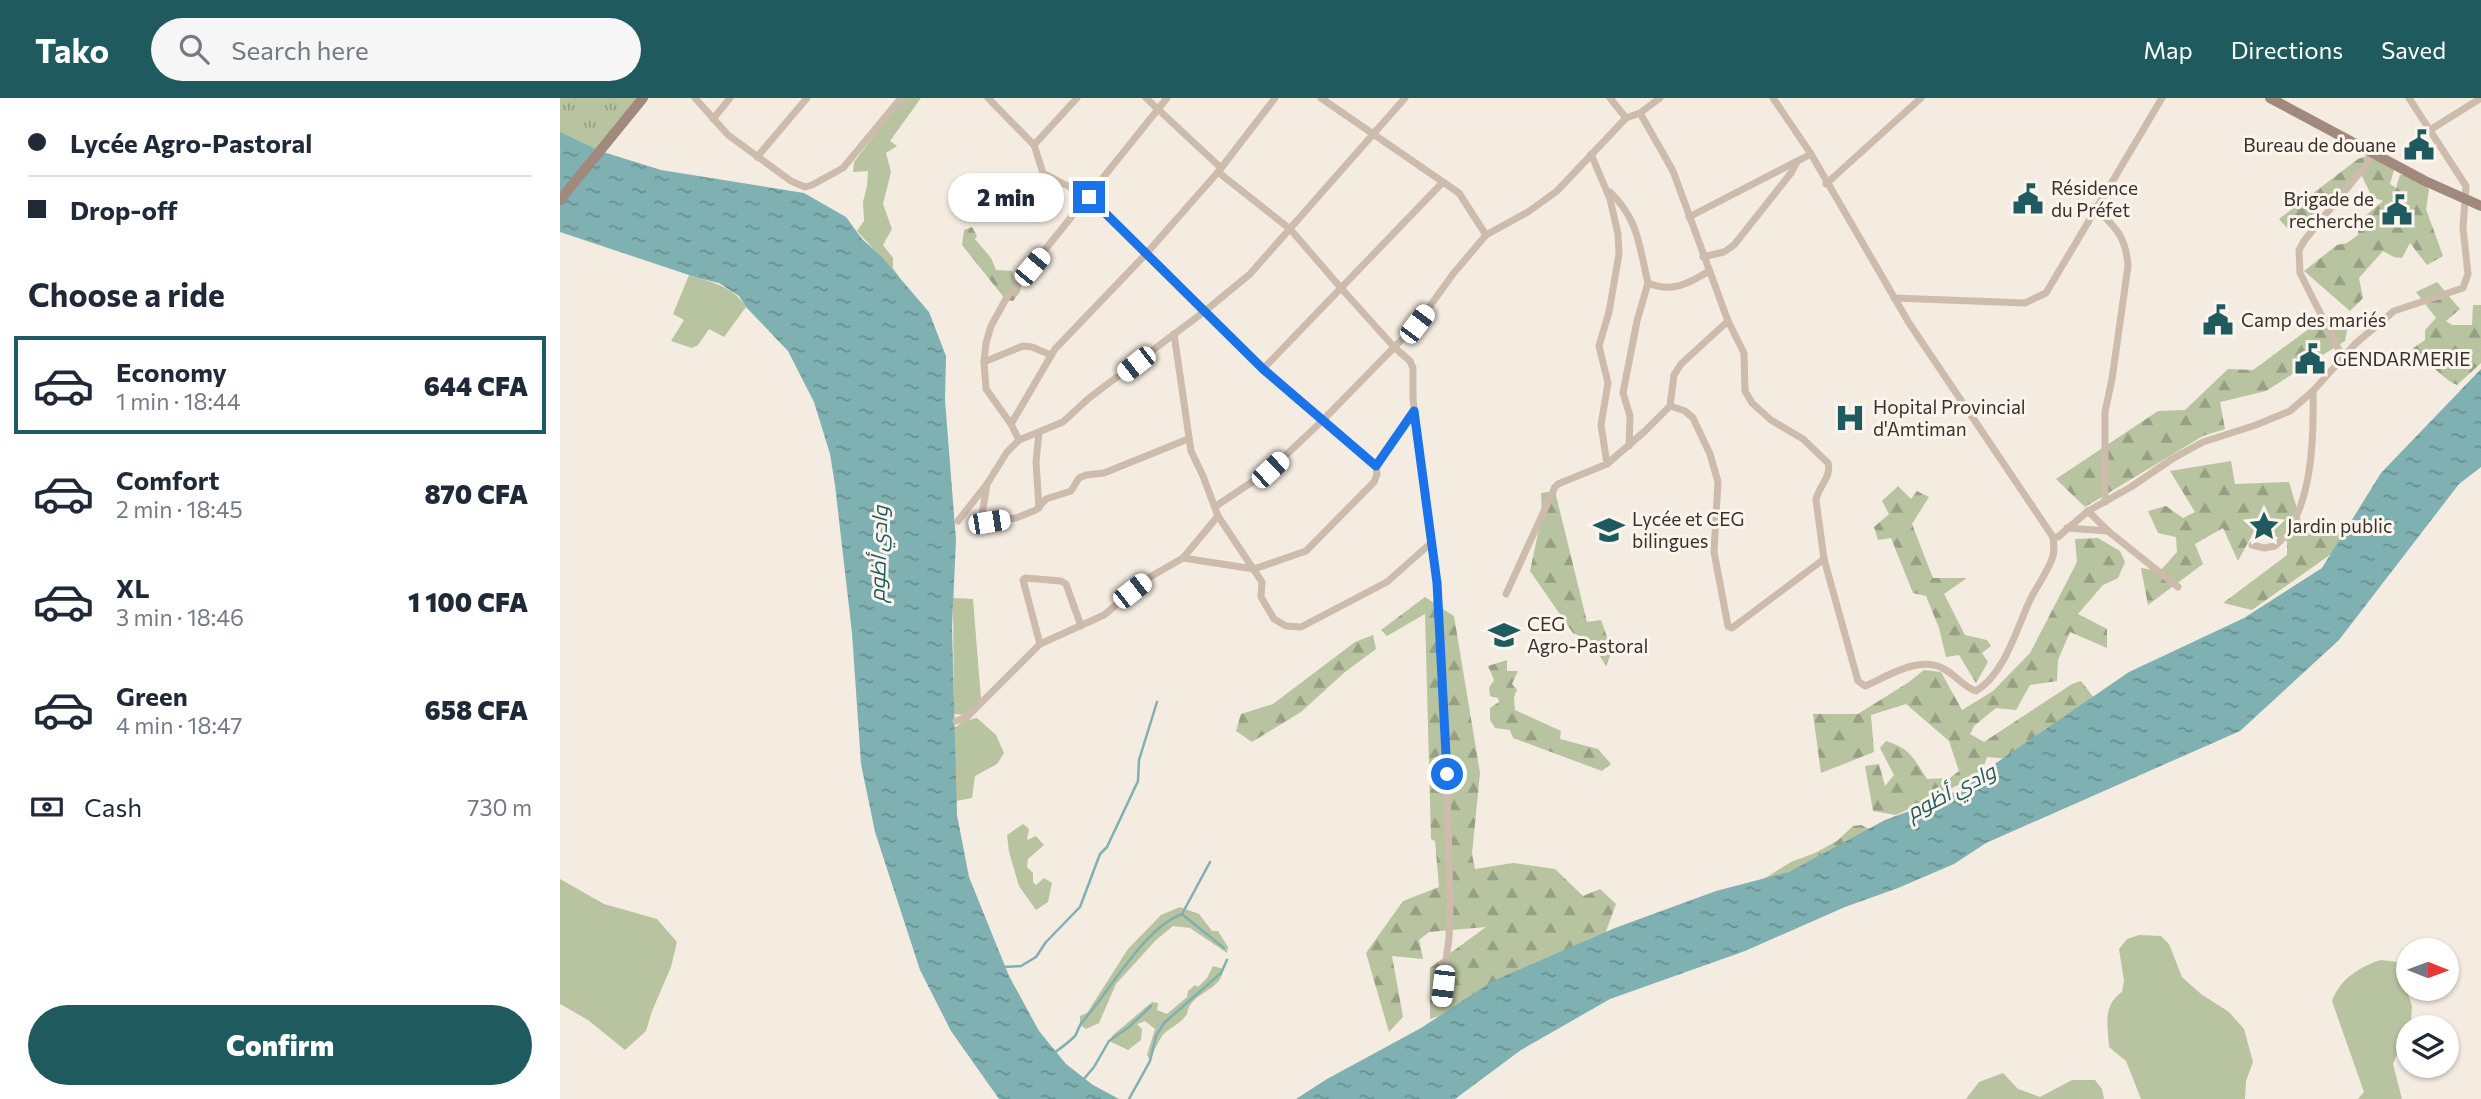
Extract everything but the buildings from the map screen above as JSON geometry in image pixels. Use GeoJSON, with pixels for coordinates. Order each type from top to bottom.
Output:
{"type":"FeatureCollection","features":[{"type":"Feature","properties":{"kind":"main road"},"geometry":{"type":"LineString","coordinates":[[560,200],[643,98]]}},
{"type":"Feature","properties":{"kind":"main road"},"geometry":{"type":"LineString","coordinates":[[2270,98],[2374,155],[2481,206]]}},
{"type":"Feature","properties":{"kind":"street"},"geometry":{"type":"LineString","coordinates":[[695,98],[728,135],[801,186],[812,185],[843,168],[901,98]]}},
{"type":"Feature","properties":{"kind":"street"},"geometry":{"type":"LineString","coordinates":[[713,119],[730,98]]}},
{"type":"Feature","properties":{"kind":"street"},"geometry":{"type":"LineString","coordinates":[[757,157],[807,98]]}},
{"type":"Feature","properties":{"kind":"street"},"geometry":{"type":"LineString","coordinates":[[887,98],[895,105]]}},
{"type":"Feature","properties":{"kind":"street"},"geometry":{"type":"LineString","coordinates":[[1034,145],[1077,98]]}},
{"type":"Feature","properties":{"kind":"street"},"geometry":{"type":"LineString","coordinates":[[1146,98],[1220,170],[1290,229],[1412,364],[1414,411],[1437,583],[1446,733],[1450,903],[1449,938],[1440,1004]]}},
{"type":"Feature","properties":{"kind":"street"},"geometry":{"type":"LineString","coordinates":[[1019,440],[986,389],[984,362],[991,326],[1007,297],[1167,98]]}},
{"type":"Feature","properties":{"kind":"street"},"geometry":{"type":"LineString","coordinates":[[1011,424],[1051,355],[1220,170],[1275,98]]}},
{"type":"Feature","properties":{"kind":"street"},"geometry":{"type":"LineString","coordinates":[[1321,98],[1465,200],[1486,236]]}},
{"type":"Feature","properties":{"kind":"street"},"geometry":{"type":"LineString","coordinates":[[958,520],[987,484],[1007,452],[1019,440],[1063,422],[1089,398],[1250,274],[1405,98]]}},
{"type":"Feature","properties":{"kind":"street"},"geometry":{"type":"LineString","coordinates":[[1611,98],[1626,118]]}},
{"type":"Feature","properties":{"kind":"street"},"geometry":{"type":"LineString","coordinates":[[1216,506],[1270,470],[1322,421],[1417,324],[1453,274],[1486,236],[1528,212],[1557,191],[1626,118],[1640,113],[1660,98]]}},
{"type":"Feature","properties":{"kind":"street"},"geometry":{"type":"LineString","coordinates":[[1640,113],[1672,171],[1728,321],[1744,353],[1743,386],[1752,403],[1770,420],[1803,439],[1828,463],[1828,475],[1816,500],[1824,559],[1861,685],[1865,686],[1922,664],[1945,669],[1969,689],[1976,691],[1982,688],[2004,660],[2052,559],[2053,537],[1894,298],[1811,154],[1773,98]]}},
{"type":"Feature","properties":{"kind":"street"},"geometry":{"type":"LineString","coordinates":[[1826,184],[1921,98]]}},
{"type":"Feature","properties":{"kind":"street"},"geometry":{"type":"LineString","coordinates":[[1894,298],[2025,303],[2046,293],[2162,98]]}},
{"type":"Feature","properties":{"kind":"street"},"geometry":{"type":"LineString","coordinates":[[2053,537],[2058,537],[2088,511],[2193,447],[2290,411],[2313,391],[2355,344],[2394,311],[2453,293],[2466,284],[2468,274],[2463,228],[2466,186],[2409,98]]}},
{"type":"Feature","properties":{"kind":"street"},"geometry":{"type":"LineString","coordinates":[[2431,130],[2481,98]]}},
{"type":"Feature","properties":{"kind":"street"},"geometry":{"type":"LineString","coordinates":[[991,99],[1034,145],[1044,173],[1089,197],[1263,369],[1376,466]]}},
{"type":"Feature","properties":{"kind":"street"},"geometry":{"type":"LineString","coordinates":[[1591,154],[1615,216],[1619,254],[1609,312],[1599,346],[1608,383],[1601,425],[1607,464]]}},
{"type":"Feature","properties":{"kind":"street"},"geometry":{"type":"LineString","coordinates":[[1689,217],[1811,154]]}},
{"type":"Feature","properties":{"kind":"street"},"geometry":{"type":"LineString","coordinates":[[2343,358],[2300,273],[2299,250],[2374,155]]}},
{"type":"Feature","properties":{"kind":"street"},"geometry":{"type":"LineString","coordinates":[[1703,257],[1724,252],[1734,246],[1797,162]]}},
{"type":"Feature","properties":{"kind":"street"},"geometry":{"type":"LineString","coordinates":[[1263,369],[1443,182]]}},
{"type":"Feature","properties":{"kind":"street"},"geometry":{"type":"LineString","coordinates":[[1606,187],[1623,205],[1635,224],[1648,283],[1637,321],[1623,393],[1630,416],[1629,446]]}},
{"type":"Feature","properties":{"kind":"street"},"geometry":{"type":"LineString","coordinates":[[2095,207],[2122,237],[2127,250],[2128,266],[2105,412],[2105,502]]}},
{"type":"Feature","properties":{"kind":"street"},"geometry":{"type":"LineString","coordinates":[[1648,283],[1661,288],[1685,286],[1709,271]]}},
{"type":"Feature","properties":{"kind":"street"},"geometry":{"type":"LineString","coordinates":[[1506,594],[1555,487],[1607,464],[1629,446],[1670,406],[1674,375],[1681,364],[1728,321]]}},
{"type":"Feature","properties":{"kind":"street"},"geometry":{"type":"LineString","coordinates":[[1174,334],[1191,451],[1218,516],[1262,582],[1261,597],[1274,619],[1286,626],[1301,628],[1387,582],[1432,543]]}},
{"type":"Feature","properties":{"kind":"street"},"geometry":{"type":"LineString","coordinates":[[984,362],[1023,346],[1032,346],[1051,355]]}},
{"type":"Feature","properties":{"kind":"street"},"geometry":{"type":"LineString","coordinates":[[2252,545],[2264,548],[2275,546],[2296,517],[2313,445],[2313,391]]}},
{"type":"Feature","properties":{"kind":"street"},"geometry":{"type":"LineString","coordinates":[[1670,406],[1685,411],[1693,418],[1710,454],[1718,482],[1714,552],[1728,626],[1732,628],[1824,559]]}},
{"type":"Feature","properties":{"kind":"street"},"geometry":{"type":"LineString","coordinates":[[1183,558],[1254,569],[1309,550],[1374,482],[1376,466],[1414,411]]}},
{"type":"Feature","properties":{"kind":"street"},"geometry":{"type":"LineString","coordinates":[[1039,432],[1036,462],[1039,508]]}},
{"type":"Feature","properties":{"kind":"street"},"geometry":{"type":"LineString","coordinates":[[987,484],[982,521],[1016,518],[1039,508],[1046,499],[1071,491],[1079,478],[1104,473],[1188,439]]}},
{"type":"Feature","properties":{"kind":"street"},"geometry":{"type":"LineString","coordinates":[[2088,511],[2108,531],[2178,587]]}},
{"type":"Feature","properties":{"kind":"street"},"geometry":{"type":"LineString","coordinates":[[956,721],[967,717],[1040,644],[1104,615],[1150,577],[1183,558],[1218,516]]}},
{"type":"Feature","properties":{"kind":"street"},"geometry":{"type":"LineString","coordinates":[[2067,528],[2108,531]]}},
{"type":"Feature","properties":{"kind":"street"},"geometry":{"type":"LineString","coordinates":[[1040,644],[1023,580],[1025,578],[1061,581],[1066,584],[1081,626]]}},
{"type":"Feature","properties":{"kind":"green space"},"geometry":{"type":"Polygon","coordinates":[[[560,98],[643,98],[560,200],[560,98]]]}},
{"type":"Feature","properties":{"kind":"green space"},"geometry":{"type":"Polygon","coordinates":[[[903,98],[921,98],[890,141],[897,146],[886,153],[891,172],[883,204],[892,229],[883,245],[893,258],[893,268],[900,278],[857,231],[864,221],[863,202],[868,171],[853,172],[854,162],[903,98]]]}},
{"type":"Feature","properties":{"kind":"green space"},"geometry":{"type":"Polygon","coordinates":[[[2375,153],[2395,166],[2390,184],[2396,188],[2400,175],[2421,174],[2429,190],[2426,209],[2443,256],[2427,265],[2410,243],[2402,258],[2383,251],[2359,278],[2363,298],[2350,311],[2304,271],[2337,245],[2347,243],[2358,235],[2358,222],[2383,201],[2372,197],[2361,174],[2300,225],[2287,228],[2279,219],[2358,159],[2375,153]]]}},
{"type":"Feature","properties":{"kind":"green space"},"geometry":{"type":"Polygon","coordinates":[[[972,227],[977,236],[975,239],[991,258],[996,270],[1012,271],[1015,281],[1021,286],[1013,301],[1006,300],[962,245],[964,230],[972,227]]]}},
{"type":"Feature","properties":{"kind":"green space"},"geometry":{"type":"Polygon","coordinates":[[[689,275],[728,289],[746,307],[724,337],[709,329],[698,345],[692,348],[671,341],[684,320],[673,314],[689,275]]]}},
{"type":"Feature","properties":{"kind":"green space"},"geometry":{"type":"Polygon","coordinates":[[[2437,282],[2460,309],[2446,321],[2452,325],[2472,325],[2473,305],[2481,305],[2481,363],[2457,385],[2412,353],[2413,348],[2425,340],[2425,330],[2436,318],[2416,292],[2437,282]]]}},
{"type":"Feature","properties":{"kind":"green space"},"geometry":{"type":"Polygon","coordinates":[[[2325,317],[2349,320],[2345,341],[2266,391],[2220,402],[2225,429],[2203,436],[2085,507],[2056,479],[2158,411],[2185,410],[2228,369],[2253,370],[2325,317]]]}},
{"type":"Feature","properties":{"kind":"green space"},"geometry":{"type":"Polygon","coordinates":[[[2231,461],[2235,484],[2289,482],[2301,522],[2335,528],[2348,542],[2252,610],[2223,603],[2287,555],[2287,541],[2256,528],[2238,561],[2223,528],[2195,544],[2203,564],[2148,605],[2141,568],[2160,571],[2177,552],[2176,537],[2158,533],[2148,511],[2166,506],[2183,518],[2195,512],[2170,471],[2231,461]]]}},
{"type":"Feature","properties":{"kind":"green space"},"geometry":{"type":"Polygon","coordinates":[[[1898,486],[1911,499],[1917,491],[1929,497],[1912,524],[1933,578],[1967,578],[1944,594],[1965,635],[1987,640],[1991,646],[1982,653],[1988,662],[1976,683],[1959,655],[1946,657],[1939,628],[1926,596],[1913,593],[1891,538],[1878,540],[1874,527],[1889,514],[1882,501],[1898,486]]]}},
{"type":"Feature","properties":{"kind":"green space"},"geometry":{"type":"Polygon","coordinates":[[[1555,491],[1587,622],[1601,620],[1612,651],[1606,666],[1590,641],[1573,633],[1530,571],[1542,515],[1541,493],[1555,491]]]}},
{"type":"Feature","properties":{"kind":"green space"},"geometry":{"type":"Polygon","coordinates":[[[2098,538],[2120,551],[2125,562],[2118,578],[2103,585],[2078,614],[2107,629],[2107,648],[2070,632],[2058,660],[2057,681],[2030,685],[2016,710],[1996,708],[1974,726],[1970,734],[1984,742],[2072,684],[2081,681],[2104,711],[2012,759],[1987,757],[1981,774],[1896,815],[1873,811],[1865,766],[1879,764],[1885,786],[1894,775],[1880,748],[1886,741],[1906,751],[1927,779],[1950,778],[1959,771],[1949,741],[1906,704],[1871,715],[1874,752],[1821,773],[1813,714],[1858,714],[1924,670],[1941,672],[1962,710],[1993,691],[2030,653],[2077,562],[2075,539],[2098,538]]]}},
{"type":"Feature","properties":{"kind":"green space"},"geometry":{"type":"Polygon","coordinates":[[[1425,597],[1454,616],[1480,773],[1472,854],[1475,869],[1513,863],[1555,869],[1583,896],[1600,889],[1616,904],[1605,934],[1453,1012],[1430,1019],[1430,968],[1486,927],[1429,932],[1419,940],[1423,959],[1392,956],[1403,1017],[1389,1032],[1366,953],[1403,901],[1439,887],[1435,841],[1431,839],[1425,614],[1387,636],[1381,630],[1425,597]]]}},
{"type":"Feature","properties":{"kind":"green space"},"geometry":{"type":"Polygon","coordinates":[[[953,598],[973,599],[981,699],[966,715],[954,714],[953,598]]]}},
{"type":"Feature","properties":{"kind":"green space"},"geometry":{"type":"Polygon","coordinates":[[[1373,635],[1376,649],[1345,672],[1301,712],[1252,742],[1236,731],[1241,714],[1273,704],[1355,642],[1373,635]]]}},
{"type":"Feature","properties":{"kind":"green space"},"geometry":{"type":"Polygon","coordinates":[[[1507,660],[1507,671],[1518,671],[1512,684],[1517,690],[1514,697],[1515,710],[1561,731],[1560,739],[1598,749],[1611,764],[1602,771],[1513,738],[1510,730],[1495,728],[1490,720],[1490,708],[1499,702],[1498,698],[1490,696],[1489,688],[1494,680],[1488,666],[1507,660]]]}},
{"type":"Feature","properties":{"kind":"green space"},"geometry":{"type":"Polygon","coordinates":[[[977,718],[996,735],[1004,753],[997,764],[975,776],[972,798],[956,801],[954,728],[964,721],[977,718]]]}},
{"type":"Feature","properties":{"kind":"green space"},"geometry":{"type":"Polygon","coordinates":[[[1023,824],[1029,829],[1027,840],[1036,836],[1044,845],[1028,859],[1027,867],[1033,873],[1033,882],[1036,885],[1044,878],[1052,883],[1048,902],[1036,910],[1019,886],[1009,852],[1007,835],[1023,824]]]}},
{"type":"Feature","properties":{"kind":"green space"},"geometry":{"type":"Polygon","coordinates":[[[1861,825],[1876,832],[1834,863],[1754,885],[1791,862],[1837,841],[1853,826],[1861,825]]]}},
{"type":"Feature","properties":{"kind":"green space"},"geometry":{"type":"Polygon","coordinates":[[[560,879],[604,904],[657,919],[677,942],[671,967],[646,1031],[625,1050],[588,1020],[560,1004],[560,879]]]}},
{"type":"Feature","properties":{"kind":"green space"},"geometry":{"type":"Polygon","coordinates":[[[1180,907],[1199,914],[1212,931],[1218,931],[1228,947],[1227,953],[1190,928],[1173,926],[1156,940],[1116,984],[1099,1023],[1086,1029],[1080,1025],[1080,1016],[1087,1013],[1128,949],[1161,915],[1180,907]]]}},
{"type":"Feature","properties":{"kind":"green space"},"geometry":{"type":"Polygon","coordinates":[[[2139,935],[2161,936],[2169,944],[2182,977],[2201,994],[2229,1012],[2244,1029],[2253,1062],[2246,1081],[2245,1099],[2141,1099],[2126,1061],[2109,1047],[2107,1024],[2111,1003],[2122,992],[2124,981],[2119,949],[2127,939],[2139,935]]]}},
{"type":"Feature","properties":{"kind":"green space"},"geometry":{"type":"Polygon","coordinates":[[[2381,960],[2396,962],[2396,1001],[2410,1001],[2412,1006],[2411,1015],[2396,1015],[2396,1057],[2393,1064],[2402,1099],[2358,1099],[2364,1092],[2332,1001],[2345,980],[2365,966],[2381,960]]]}},
{"type":"Feature","properties":{"kind":"green space"},"geometry":{"type":"Polygon","coordinates":[[[1213,966],[1223,969],[1219,981],[1195,1000],[1189,1006],[1187,1014],[1162,1036],[1150,1061],[1147,1055],[1155,1029],[1145,1021],[1137,1024],[1142,1029],[1141,1040],[1128,1050],[1109,1041],[1152,1002],[1158,1003],[1157,1010],[1167,1014],[1187,997],[1188,991],[1195,985],[1198,987],[1207,978],[1213,966]]]}},
{"type":"Feature","properties":{"kind":"green space"},"geometry":{"type":"Polygon","coordinates":[[[2003,1073],[2018,1089],[2040,1097],[2072,1080],[2095,1080],[2102,1089],[2104,1099],[1966,1099],[1979,1082],[2003,1073]]]}},
{"type":"Feature","properties":{"kind":"water","name":"وادي أظوم"},"geometry":{"type":"Polygon","coordinates":[[[560,132],[600,151],[661,170],[804,193],[846,217],[862,239],[881,256],[929,312],[946,356],[945,400],[956,540],[952,627],[957,815],[969,877],[1009,976],[1039,1031],[1066,1064],[1093,1085],[1119,1099],[999,1099],[951,1031],[920,970],[875,832],[861,764],[852,633],[835,485],[830,454],[814,402],[788,351],[739,296],[719,283],[560,232],[560,132]]]}},
{"type":"Feature","properties":{"kind":"water"},"geometry":{"type":"Polygon","coordinates":[[[2481,369],[2481,467],[2459,484],[2339,640],[2240,731],[1986,843],[1954,864],[1898,888],[1845,907],[1745,951],[1610,999],[1521,1050],[1455,1099],[1296,1099],[1421,1028],[1493,981],[1615,928],[1716,891],[1789,872],[1885,820],[1945,798],[2129,672],[2244,618],[2322,568],[2381,473],[2481,369]]]}},
{"type":"Feature","properties":{"kind":"waterway"},"geometry":{"type":"LineString","coordinates":[[1002,967],[1021,966],[1036,957],[1046,942],[1080,907],[1100,854],[1107,847],[1138,781],[1139,760],[1157,702]]}},
{"type":"Feature","properties":{"kind":"waterway"},"geometry":{"type":"LineString","coordinates":[[1054,1053],[1075,1036],[1141,946],[1168,922],[1182,914],[1210,862]]}},
{"type":"Feature","properties":{"kind":"waterway"},"geometry":{"type":"LineString","coordinates":[[1183,915],[1224,948]]}},
{"type":"Feature","properties":{"kind":"waterway"},"geometry":{"type":"LineString","coordinates":[[1129,1099],[1150,1061],[1156,1036],[1164,1023],[1221,973],[1227,960]]}},
{"type":"Feature","properties":{"kind":"waterway"},"geometry":{"type":"LineString","coordinates":[[1083,1080],[1109,1041],[1151,1006]]}},
{"type":"Feature","properties":{"kind":"place","name":"Bureau de douane"},"geometry":{"type":"Point","coordinates":[2419,145]}},
{"type":"Feature","properties":{"kind":"place","name":"Résidence du Préfet"},"geometry":{"type":"Point","coordinates":[2028,199]}},
{"type":"Feature","properties":{"kind":"place","name":"Brigade de recherche"},"geometry":{"type":"Point","coordinates":[2397,210]}},
{"type":"Feature","properties":{"kind":"place","name":"Camp des mariés"},"geometry":{"type":"Point","coordinates":[2218,320]}},
{"type":"Feature","properties":{"kind":"place","name":"GENDARMERIE"},"geometry":{"type":"Point","coordinates":[2310,359]}},
{"type":"Feature","properties":{"kind":"place","name":"Hopital Provincial d'Amtiman"},"geometry":{"type":"Point","coordinates":[1850,418]}},
{"type":"Feature","properties":{"kind":"place","name":"Jardin public"},"geometry":{"type":"Point","coordinates":[2264,526]}},
{"type":"Feature","properties":{"kind":"place","name":"Lycée et CEG bilingues"},"geometry":{"type":"Point","coordinates":[1609,530]}},
{"type":"Feature","properties":{"kind":"place","name":"CEG Agro-Pastoral"},"geometry":{"type":"Point","coordinates":[1504,635]}},
{"type":"Feature","properties":{"kind":"route"},"geometry":{"type":"LineString","coordinates":[[1089,197],[1263,369],[1376,466],[1414,411],[1437,583],[1447,774]]}}]}
